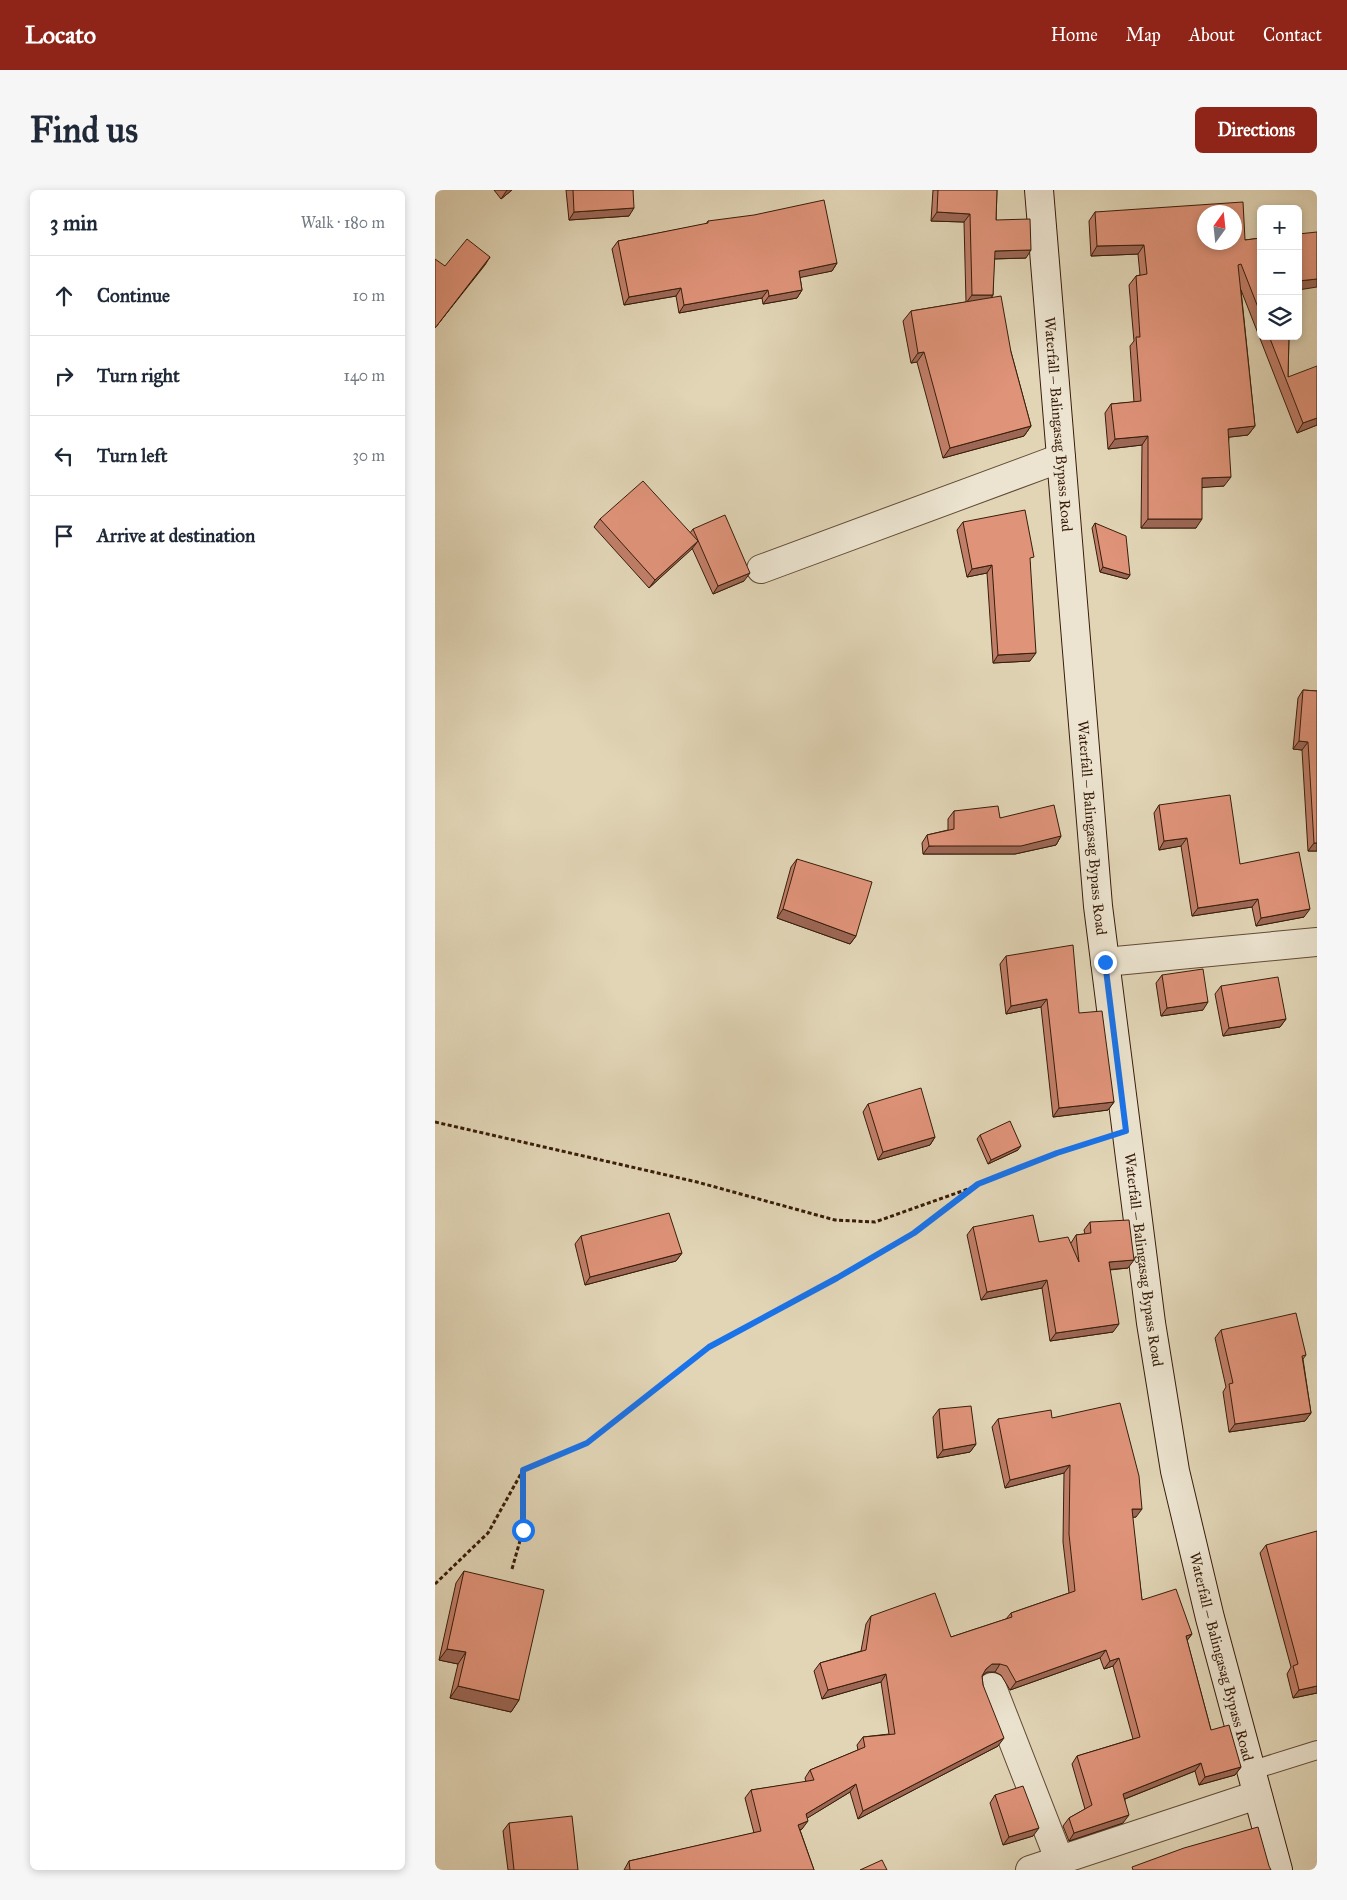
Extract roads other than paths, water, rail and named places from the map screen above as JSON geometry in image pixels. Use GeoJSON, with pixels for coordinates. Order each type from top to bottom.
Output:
{"type":"FeatureCollection","features":[{"type":"Feature","properties":{"kind":"main road","name":"Waterfall ‒ Balingasag Bypass Road"},"geometry":{"type":"LineString","coordinates":[[1039,190],[1097,906],[1151,1323],[1175,1470],[1210,1618],[1278,1870]]}},
{"type":"Feature","properties":{"kind":"main road"},"geometry":{"type":"LineString","coordinates":[[761,569],[1061,458]]}},
{"type":"Feature","properties":{"kind":"main road"},"geometry":{"type":"LineString","coordinates":[[1105,962],[1317,942]]}},
{"type":"Feature","properties":{"kind":"main road"},"geometry":{"type":"LineString","coordinates":[[992,1687],[1059,1859]]}},
{"type":"Feature","properties":{"kind":"main road"},"geometry":{"type":"LineString","coordinates":[[1030,1870],[1254,1783]]}},
{"type":"Feature","properties":{"kind":"lane"},"geometry":{"type":"LineString","coordinates":[[1254,1783],[1317,1750]]}}]}
